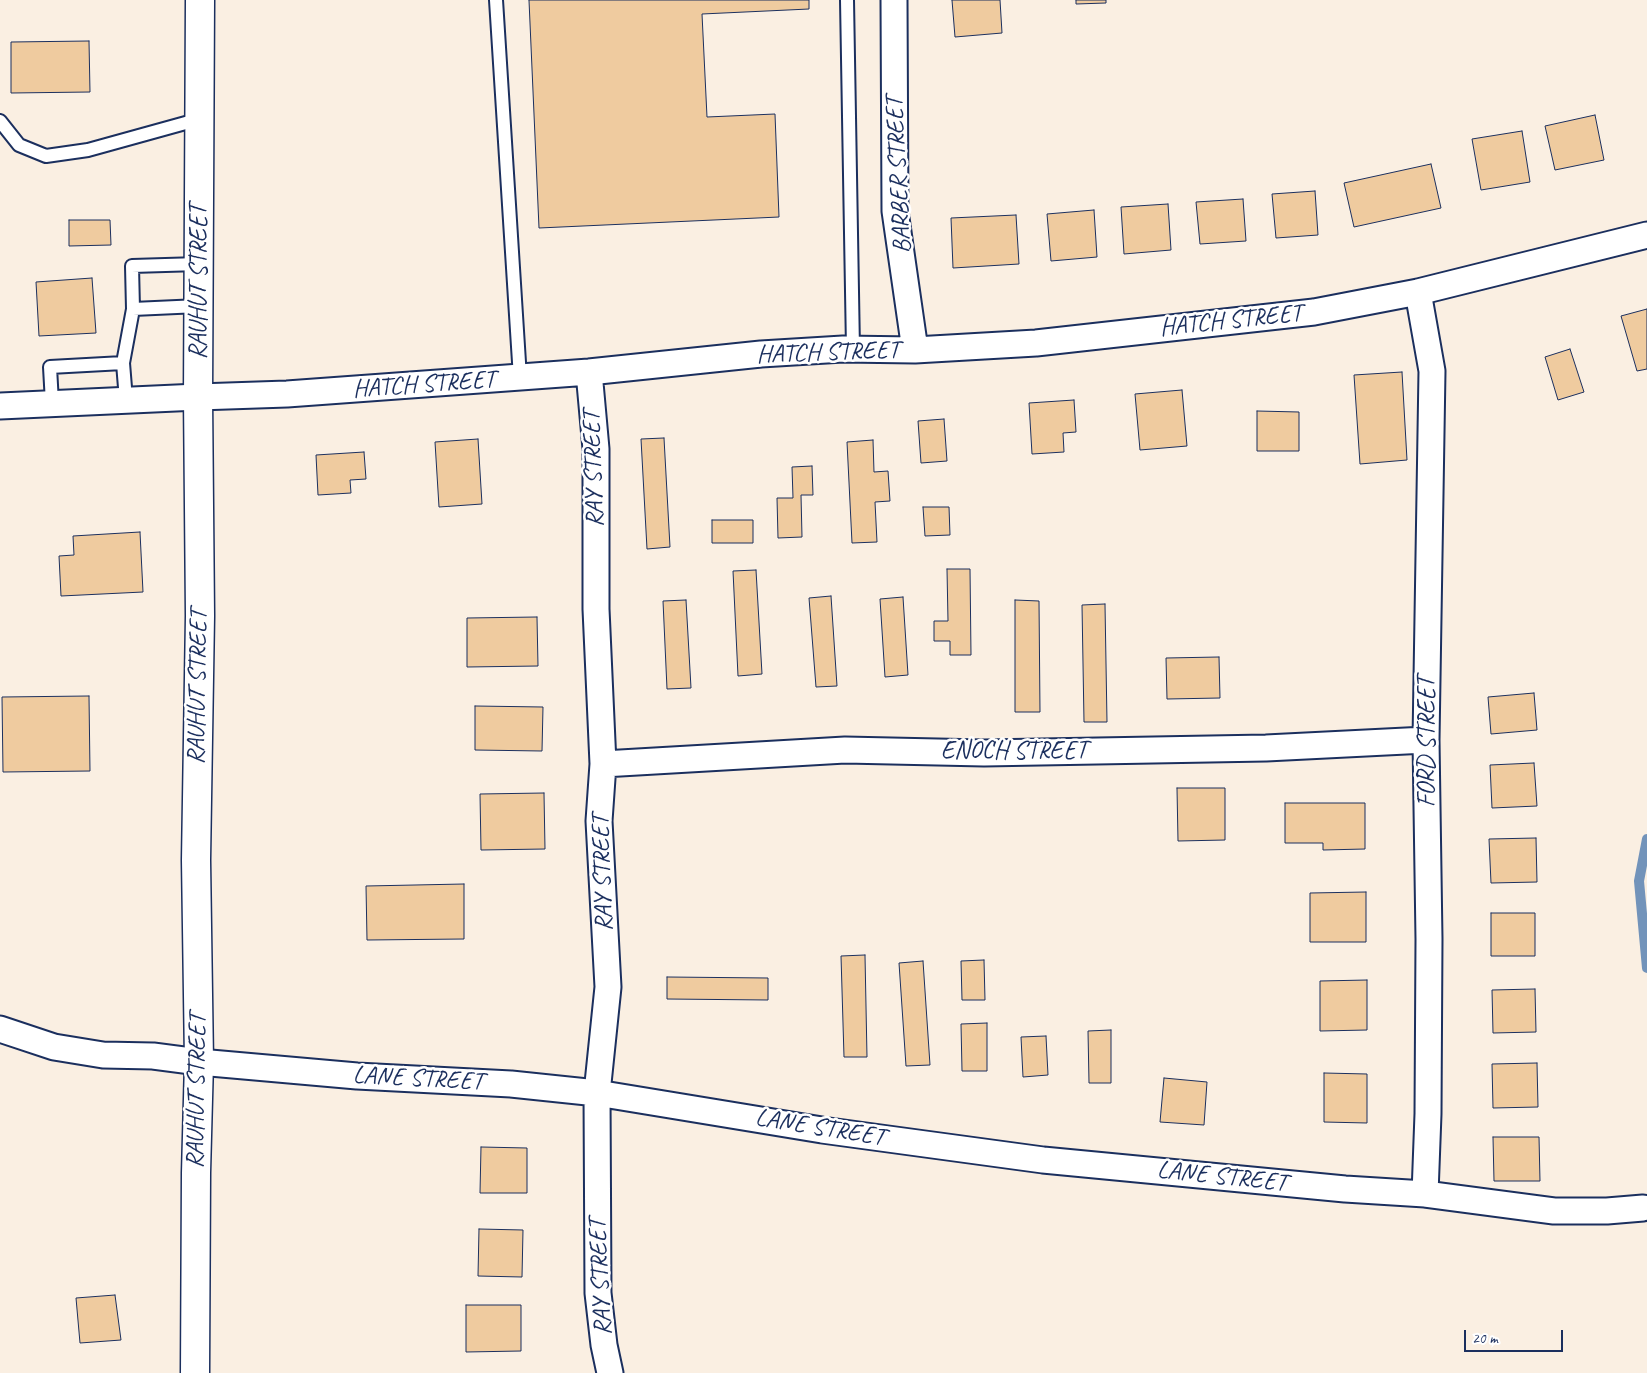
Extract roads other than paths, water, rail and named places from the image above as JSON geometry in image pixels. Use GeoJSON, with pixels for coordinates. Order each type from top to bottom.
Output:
{"type":"FeatureCollection","features":[{"type":"Feature","properties":{"kind":"main road","name":"RAUHUT STREET"},"geometry":{"type":"LineString","coordinates":[[195,1373],[199,1062],[196,860],[200,616],[198,396],[200,0]]}},
{"type":"Feature","properties":{"kind":"street","name":"BARBER STREET"},"geometry":{"type":"LineString","coordinates":[[894,0],[895,211],[915,350]]}},
{"type":"Feature","properties":{"kind":"street","name":"HATCH STREET"},"geometry":{"type":"LineString","coordinates":[[0,406],[198,396],[287,394],[520,378],[761,354],[853,349],[915,350],[1036,343],[1314,312],[1418,292],[1647,235]]}},
{"type":"Feature","properties":{"kind":"street","name":"FORD STREET"},"geometry":{"type":"LineString","coordinates":[[1418,292],[1432,371],[1426,740],[1430,939],[1425,1194]]}},
{"type":"Feature","properties":{"kind":"street","name":"RAY STREET"},"geometry":{"type":"LineString","coordinates":[[589,372],[596,449],[596,609],[603,764],[599,821],[608,987],[597,1093],[598,1293],[604,1345],[610,1373]]}},
{"type":"Feature","properties":{"kind":"street","name":"ENOCH STREET"},"geometry":{"type":"LineString","coordinates":[[603,764],[845,750],[1003,752],[1266,748],[1426,740]]}},
{"type":"Feature","properties":{"kind":"street","name":"LANE STREET"},"geometry":{"type":"LineString","coordinates":[[0,1029],[54,1047],[103,1055],[153,1056],[357,1076],[511,1084],[597,1093],[822,1130],[1043,1160],[1344,1189],[1425,1194],[1554,1211],[1607,1211],[1643,1208]]}},
{"type":"Feature","properties":{"kind":"lane"},"geometry":{"type":"LineString","coordinates":[[496,0],[520,378]]}},
{"type":"Feature","properties":{"kind":"lane"},"geometry":{"type":"LineString","coordinates":[[847,0],[853,349]]}},
{"type":"Feature","properties":{"kind":"lane"},"geometry":{"type":"LineString","coordinates":[[0,121],[20,145],[46,156],[88,150],[200,119]]}},
{"type":"Feature","properties":{"kind":"lane"},"geometry":{"type":"LineString","coordinates":[[126,400],[123,363],[133,308],[132,266],[199,264]]}},
{"type":"Feature","properties":{"kind":"lane"},"geometry":{"type":"LineString","coordinates":[[133,308],[199,306]]}},
{"type":"Feature","properties":{"kind":"lane"},"geometry":{"type":"LineString","coordinates":[[52,403],[50,367],[123,363]]}},
{"type":"Feature","properties":{"kind":"waterway"},"geometry":{"type":"LineString","coordinates":[[1647,839],[1639,881],[1647,968]]}}]}
